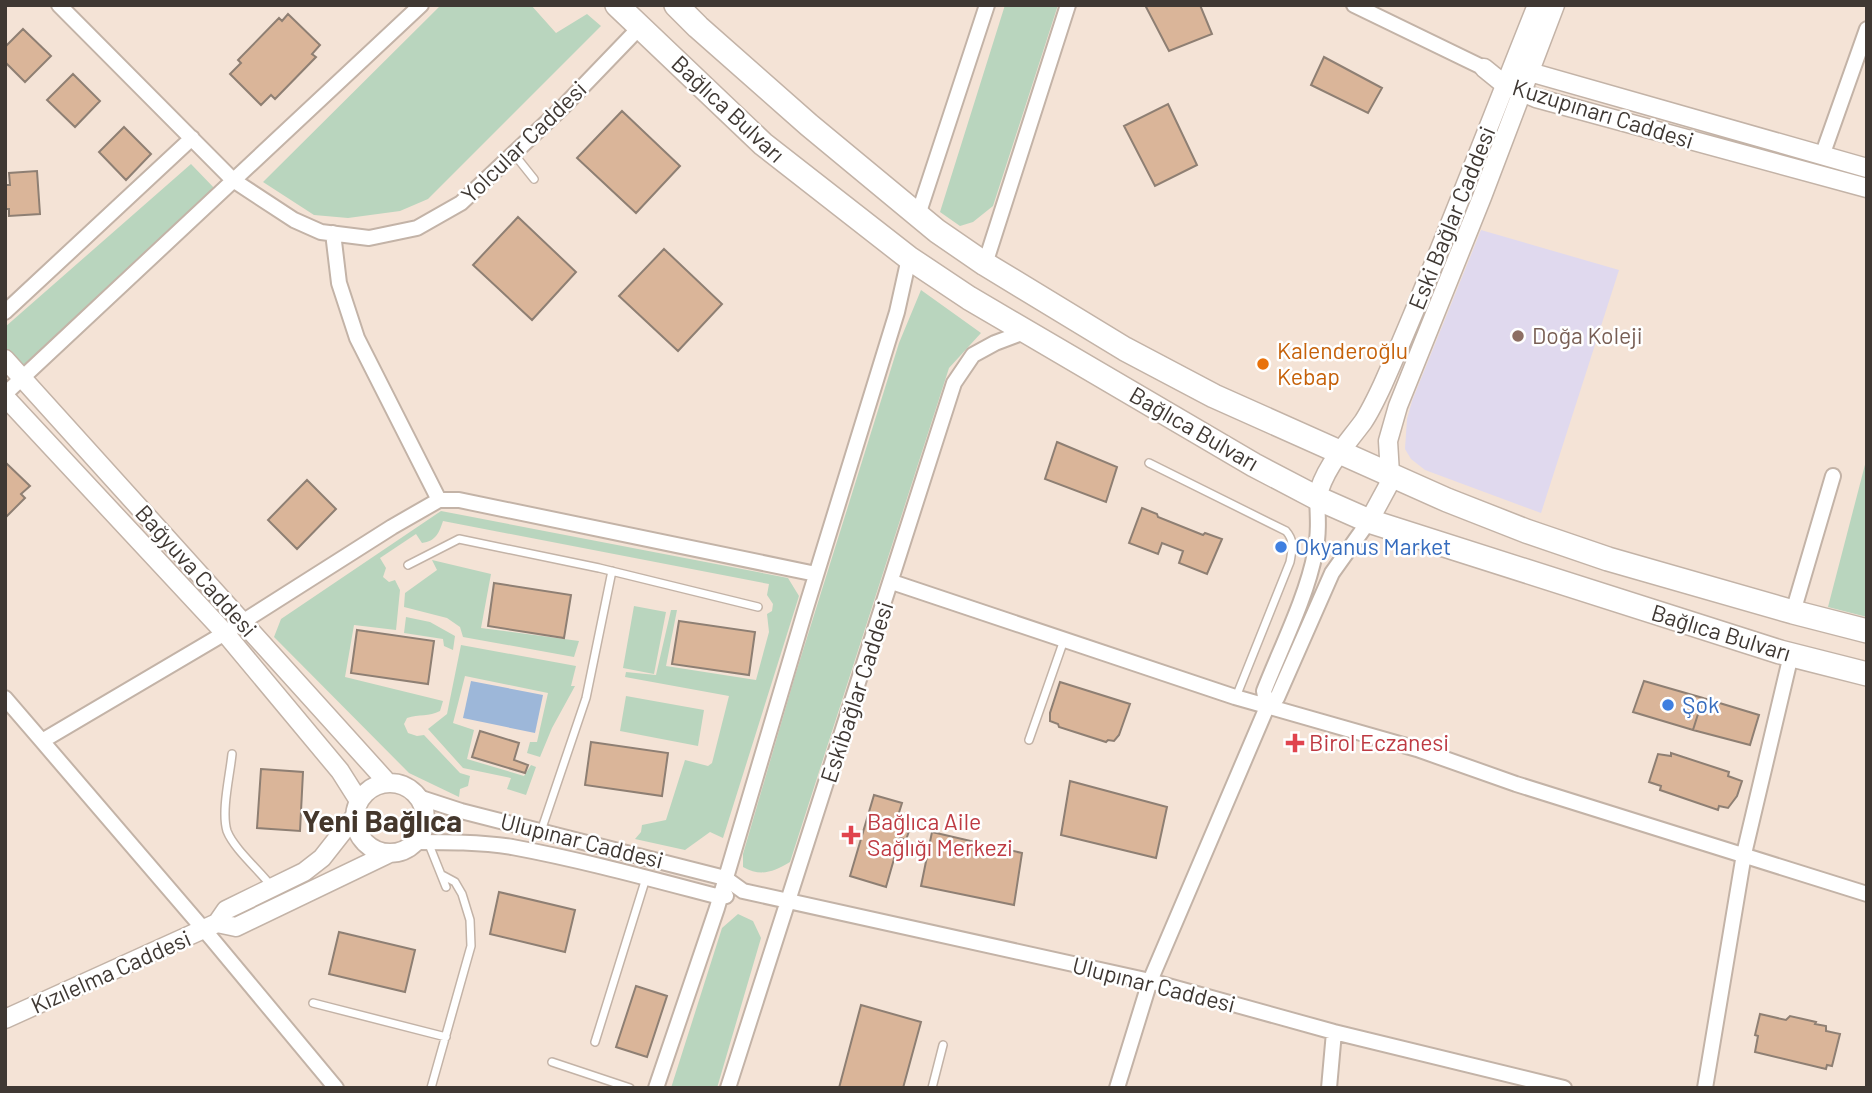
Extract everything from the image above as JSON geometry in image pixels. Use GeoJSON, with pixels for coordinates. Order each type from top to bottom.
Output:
{"type":"FeatureCollection","features":[{"type":"Feature","properties":{"kind":"main road","name":"Bağlıca Bulvarı"},"geometry":{"type":"LineString","coordinates":[[617,5],[762,144],[909,258],[969,298],[1254,465],[1369,521],[1791,655],[1867,674]]}},
{"type":"Feature","properties":{"kind":"main road","name":"Bağlıca Bulvarı"},"geometry":{"type":"LineString","coordinates":[[676,5],[809,125],[918,215],[985,264],[1125,349],[1214,397],[1488,517],[1538,535],[1608,559],[1867,631]]}},
{"type":"Feature","properties":{"kind":"street","name":"Yolcular Caddesi"},"geometry":{"type":"LineString","coordinates":[[59,5],[233,180],[294,219],[321,232],[369,238],[418,228],[461,204],[563,107],[640,27]]}},
{"type":"Feature","properties":{"kind":"street"},"geometry":{"type":"LineString","coordinates":[[5,396],[22,377],[421,5]]}},
{"type":"Feature","properties":{"kind":"street"},"geometry":{"type":"LineString","coordinates":[[918,215],[987,5]]}},
{"type":"Feature","properties":{"kind":"street"},"geometry":{"type":"LineString","coordinates":[[985,264],[1068,5]]}},
{"type":"Feature","properties":{"kind":"street"},"geometry":{"type":"LineString","coordinates":[[1354,5],[1484,68]]}},
{"type":"Feature","properties":{"kind":"street","name":"Eski Bağlar Caddesi"},"geometry":{"type":"LineString","coordinates":[[1317,498],[1321,484],[1339,452],[1364,420],[1376,398],[1412,319],[1505,85],[1521,70],[1536,5]]}},
{"type":"Feature","properties":{"kind":"street"},"geometry":{"type":"LineString","coordinates":[[1117,1088],[1150,982],[1266,707],[1277,698],[1332,573],[1385,496],[1390,474],[1388,442],[1398,406],[1522,93],[1521,70],[1555,5]]}},
{"type":"Feature","properties":{"kind":"street"},"geometry":{"type":"LineString","coordinates":[[1822,156],[1867,29]]}},
{"type":"Feature","properties":{"kind":"street","name":"Kuzupınarı Caddesi"},"geometry":{"type":"LineString","coordinates":[[1484,68],[1521,70],[1867,169]]}},
{"type":"Feature","properties":{"kind":"street","name":"Kuzupınarı Caddesi"},"geometry":{"type":"LineString","coordinates":[[1484,68],[1505,85],[1522,93],[1867,188]]}},
{"type":"Feature","properties":{"kind":"street"},"geometry":{"type":"LineString","coordinates":[[5,312],[192,138]]}},
{"type":"Feature","properties":{"kind":"street"},"geometry":{"type":"LineString","coordinates":[[333,233],[339,284],[357,338],[439,500]]}},
{"type":"Feature","properties":{"kind":"street"},"geometry":{"type":"LineString","coordinates":[[656,1088],[720,897],[897,312],[909,258]]}},
{"type":"Feature","properties":{"kind":"street","name":"Eskibağlar Caddesi"},"geometry":{"type":"LineString","coordinates":[[729,1088],[954,383],[973,355],[1027,331]]}},
{"type":"Feature","properties":{"kind":"street","name":"Bağyuva Caddesi"},"geometry":{"type":"LineString","coordinates":[[5,359],[388,783]]}},
{"type":"Feature","properties":{"kind":"street","name":"Bağyuva Caddesi"},"geometry":{"type":"LineString","coordinates":[[5,396],[225,633],[340,771],[357,809]]}},
{"type":"Feature","properties":{"kind":"street"},"geometry":{"type":"LineString","coordinates":[[1793,612],[1833,476]]}},
{"type":"Feature","properties":{"kind":"street"},"geometry":{"type":"LineString","coordinates":[[1266,707],[1264,691],[1315,554],[1318,535],[1317,498]]}},
{"type":"Feature","properties":{"kind":"street"},"geometry":{"type":"LineString","coordinates":[[42,741],[225,633],[391,527],[439,500],[459,500],[816,575]]}},
{"type":"Feature","properties":{"kind":"street"},"geometry":{"type":"LineString","coordinates":[[892,582],[1266,707],[1417,749],[1516,784],[1867,894]]}},
{"type":"Feature","properties":{"kind":"street"},"geometry":{"type":"LineString","coordinates":[[1705,1088],[1744,854],[1791,655]]}},
{"type":"Feature","properties":{"kind":"street"},"geometry":{"type":"LineString","coordinates":[[5,698],[210,927],[336,1088]]}},
{"type":"Feature","properties":{"kind":"street"},"geometry":{"type":"LineString","coordinates":[[388,783],[399,784],[418,797],[425,820],[422,842],[390,853],[372,848],[359,834],[357,809],[371,788],[388,783]]}},
{"type":"Feature","properties":{"kind":"street","name":"Ulupınar Caddesi"},"geometry":{"type":"LineString","coordinates":[[418,797],[461,811],[725,878],[743,891],[1150,982],[1522,1083],[1564,1088]]}},
{"type":"Feature","properties":{"kind":"street","name":"Kızılelma Caddesi"},"geometry":{"type":"LineString","coordinates":[[5,1019],[210,927],[226,910],[304,872],[322,858],[357,809]]}},
{"type":"Feature","properties":{"kind":"street","name":"Ulupınar Caddesi"},"geometry":{"type":"LineString","coordinates":[[422,842],[475,843],[512,848],[720,897],[743,891]]}},
{"type":"Feature","properties":{"kind":"street","name":"Kızılelma Caddesi"},"geometry":{"type":"LineString","coordinates":[[210,927],[236,927],[390,853]]}},
{"type":"Feature","properties":{"kind":"street"},"geometry":{"type":"LineString","coordinates":[[1329,1088],[1334,1032]]}},
{"type":"Feature","properties":{"kind":"lane"},"geometry":{"type":"LineString","coordinates":[[514,154],[534,179]]}},
{"type":"Feature","properties":{"kind":"lane"},"geometry":{"type":"LineString","coordinates":[[1149,463],[1286,531],[1291,538],[1293,546],[1290,562],[1236,697]]}},
{"type":"Feature","properties":{"kind":"lane"},"geometry":{"type":"LineString","coordinates":[[408,565],[459,539],[612,571],[758,607]]}},
{"type":"Feature","properties":{"kind":"lane"},"geometry":{"type":"LineString","coordinates":[[541,831],[586,698],[612,571]]}},
{"type":"Feature","properties":{"kind":"lane"},"geometry":{"type":"LineString","coordinates":[[1029,740],[1064,640]]}},
{"type":"Feature","properties":{"kind":"lane"},"geometry":{"type":"LineString","coordinates":[[232,754],[225,812],[227,829],[232,839],[277,886]]}},
{"type":"Feature","properties":{"kind":"lane"},"geometry":{"type":"LineString","coordinates":[[422,842],[442,874],[446,887]]}},
{"type":"Feature","properties":{"kind":"lane"},"geometry":{"type":"LineString","coordinates":[[431,1088],[471,946],[472,933],[467,907],[459,887],[442,874]]}},
{"type":"Feature","properties":{"kind":"lane"},"geometry":{"type":"LineString","coordinates":[[595,1042],[646,878]]}},
{"type":"Feature","properties":{"kind":"lane"},"geometry":{"type":"LineString","coordinates":[[313,1003],[446,1037]]}},
{"type":"Feature","properties":{"kind":"lane"},"geometry":{"type":"LineString","coordinates":[[932,1088],[943,1045]]}},
{"type":"Feature","properties":{"kind":"lane"},"geometry":{"type":"LineString","coordinates":[[552,1062],[630,1088]]}},
{"type":"Feature","properties":{"kind":"shaded area","name":"Doğa Koleji"},"geometry":{"type":"Polygon","coordinates":[[[1481,230],[1619,270],[1541,513],[1425,470],[1411,459],[1405,449],[1407,419],[1412,401],[1481,230]]]}},
{"type":"Feature","properties":{"kind":"green space"},"geometry":{"type":"Polygon","coordinates":[[[441,5],[531,5],[556,33],[587,14],[601,26],[428,199],[400,211],[348,218],[314,215],[263,182],[441,5]]]}},
{"type":"Feature","properties":{"kind":"green space"},"geometry":{"type":"Polygon","coordinates":[[[1005,5],[1058,5],[993,206],[973,222],[960,226],[940,212],[1005,5]]]}},
{"type":"Feature","properties":{"kind":"green space"},"geometry":{"type":"Polygon","coordinates":[[[191,164],[217,191],[37,361],[24,365],[5,348],[5,327],[191,164]]]}},
{"type":"Feature","properties":{"kind":"green space"},"geometry":{"type":"Polygon","coordinates":[[[921,290],[981,333],[949,368],[790,862],[772,871],[756,872],[743,867],[743,854],[795,676],[899,343],[921,290]]]}},
{"type":"Feature","properties":{"kind":"green space"},"geometry":{"type":"Polygon","coordinates":[[[1867,457],[1867,617],[1828,607],[1867,457]]]}},
{"type":"Feature","properties":{"kind":"green space"},"geometry":{"type":"Polygon","coordinates":[[[441,511],[788,578],[799,596],[723,838],[710,832],[685,850],[635,839],[641,832],[642,825],[666,820],[685,760],[708,766],[712,763],[729,696],[625,677],[626,672],[656,675],[671,610],[677,610],[666,666],[756,680],[769,632],[767,614],[772,611],[773,604],[767,595],[769,584],[443,521],[438,533],[431,540],[422,543],[416,534],[380,558],[386,568],[383,577],[389,582],[395,580],[400,590],[396,630],[354,625],[345,677],[443,701],[440,711],[407,718],[404,724],[408,733],[424,735],[460,773],[470,776],[468,786],[460,789],[459,797],[409,773],[274,637],[281,619],[441,511]]]}},
{"type":"Feature","properties":{"kind":"green space"},"geometry":{"type":"Polygon","coordinates":[[[432,560],[491,574],[481,628],[579,641],[574,657],[463,637],[460,627],[447,618],[404,607],[405,593],[437,570],[432,560]]]}},
{"type":"Feature","properties":{"kind":"green space"},"geometry":{"type":"Polygon","coordinates":[[[634,606],[666,612],[654,674],[623,668],[634,606]]]}},
{"type":"Feature","properties":{"kind":"green space"},"geometry":{"type":"Polygon","coordinates":[[[406,617],[430,622],[455,636],[453,650],[444,646],[443,639],[404,633],[406,617]]]}},
{"type":"Feature","properties":{"kind":"green space"},"geometry":{"type":"Polygon","coordinates":[[[461,645],[576,666],[571,686],[575,686],[540,757],[527,753],[530,742],[537,742],[548,693],[465,676],[453,723],[474,730],[467,759],[524,776],[531,765],[536,767],[526,795],[507,789],[511,778],[463,768],[428,729],[447,714],[461,645]]]}},
{"type":"Feature","properties":{"kind":"green space"},"geometry":{"type":"Polygon","coordinates":[[[626,696],[704,710],[698,746],[620,731],[626,696]]]}},
{"type":"Feature","properties":{"kind":"green space"},"geometry":{"type":"Polygon","coordinates":[[[738,914],[753,921],[761,938],[717,1088],[671,1088],[722,928],[738,914]]]}},
{"type":"Feature","properties":{"kind":"water"},"geometry":{"type":"Polygon","coordinates":[[[471,681],[543,695],[535,733],[463,718],[471,681]]]}},
{"type":"Feature","properties":{"kind":"building"},"geometry":{"type":"Polygon","coordinates":[[[1145,5],[1200,5],[1212,34],[1169,51],[1145,5]]]}},
{"type":"Feature","properties":{"kind":"building"},"geometry":{"type":"Polygon","coordinates":[[[288,14],[320,45],[312,54],[316,57],[275,99],[271,95],[261,105],[230,74],[241,63],[238,60],[279,18],[282,21],[288,14]]]}},
{"type":"Feature","properties":{"kind":"building"},"geometry":{"type":"Polygon","coordinates":[[[23,29],[51,56],[25,82],[5,62],[5,47],[23,29]]]}},
{"type":"Feature","properties":{"kind":"building"},"geometry":{"type":"Polygon","coordinates":[[[1324,57],[1382,88],[1368,113],[1311,85],[1324,57]]]}},
{"type":"Feature","properties":{"kind":"building"},"geometry":{"type":"Polygon","coordinates":[[[73,74],[100,101],[75,127],[47,100],[73,74]]]}},
{"type":"Feature","properties":{"kind":"building"},"geometry":{"type":"Polygon","coordinates":[[[1168,104],[1197,165],[1155,186],[1124,126],[1168,104]]]}},
{"type":"Feature","properties":{"kind":"building"},"geometry":{"type":"Polygon","coordinates":[[[622,111],[680,166],[636,213],[577,158],[622,111]]]}},
{"type":"Feature","properties":{"kind":"building"},"geometry":{"type":"Polygon","coordinates":[[[124,127],[151,154],[126,180],[99,152],[124,127]]]}},
{"type":"Feature","properties":{"kind":"building"},"geometry":{"type":"Polygon","coordinates":[[[37,171],[40,214],[9,216],[9,209],[5,209],[5,185],[10,185],[9,173],[37,171]]]}},
{"type":"Feature","properties":{"kind":"building"},"geometry":{"type":"Polygon","coordinates":[[[518,217],[576,272],[532,320],[473,265],[518,217]]]}},
{"type":"Feature","properties":{"kind":"building"},"geometry":{"type":"Polygon","coordinates":[[[664,249],[722,304],[678,351],[619,296],[664,249]]]}},
{"type":"Feature","properties":{"kind":"building"},"geometry":{"type":"Polygon","coordinates":[[[1057,442],[1117,467],[1106,502],[1045,479],[1057,442]]]}},
{"type":"Feature","properties":{"kind":"building"},"geometry":{"type":"Polygon","coordinates":[[[5,462],[30,486],[21,494],[25,498],[5,518],[5,462]]]}},
{"type":"Feature","properties":{"kind":"building"},"geometry":{"type":"Polygon","coordinates":[[[307,480],[336,509],[297,549],[268,520],[307,480]]]}},
{"type":"Feature","properties":{"kind":"building"},"geometry":{"type":"Polygon","coordinates":[[[1142,508],[1203,535],[1205,533],[1222,539],[1207,574],[1179,563],[1183,551],[1162,543],[1158,554],[1129,543],[1142,508]]]}},
{"type":"Feature","properties":{"kind":"building"},"geometry":{"type":"Polygon","coordinates":[[[494,583],[571,595],[564,638],[488,626],[494,583]]]}},
{"type":"Feature","properties":{"kind":"building"},"geometry":{"type":"Polygon","coordinates":[[[679,621],[755,632],[749,675],[672,664],[679,621]]]}},
{"type":"Feature","properties":{"kind":"building"},"geometry":{"type":"Polygon","coordinates":[[[357,630],[434,641],[428,684],[351,673],[357,630]]]}},
{"type":"Feature","properties":{"kind":"building"},"geometry":{"type":"Polygon","coordinates":[[[1644,681],[1703,698],[1693,730],[1633,712],[1644,681]]]}},
{"type":"Feature","properties":{"kind":"building"},"geometry":{"type":"Polygon","coordinates":[[[1060,682],[1130,704],[1119,735],[1114,741],[1106,742],[1059,727],[1050,721],[1060,682]]]}},
{"type":"Feature","properties":{"kind":"building"},"geometry":{"type":"Polygon","coordinates":[[[1703,698],[1759,715],[1750,745],[1693,730],[1703,698]]]}},
{"type":"Feature","properties":{"kind":"building"},"geometry":{"type":"Polygon","coordinates":[[[480,731],[519,743],[514,760],[528,765],[525,773],[472,757],[480,731]]]}},
{"type":"Feature","properties":{"kind":"building"},"geometry":{"type":"Polygon","coordinates":[[[591,742],[668,753],[662,796],[585,785],[591,742]]]}},
{"type":"Feature","properties":{"kind":"building"},"geometry":{"type":"Polygon","coordinates":[[[1671,753],[1729,772],[1728,776],[1742,781],[1737,796],[1728,808],[1719,806],[1718,810],[1660,790],[1661,786],[1649,782],[1658,754],[1671,756],[1671,753]]]}},
{"type":"Feature","properties":{"kind":"building"},"geometry":{"type":"Polygon","coordinates":[[[261,769],[303,772],[300,831],[257,828],[261,769]]]}},
{"type":"Feature","properties":{"kind":"building"},"geometry":{"type":"Polygon","coordinates":[[[1070,781],[1167,807],[1156,858],[1061,835],[1070,781]]]}},
{"type":"Feature","properties":{"kind":"building"},"geometry":{"type":"Polygon","coordinates":[[[874,795],[902,803],[897,819],[913,819],[906,840],[900,838],[886,887],[850,876],[874,795]]]}},
{"type":"Feature","properties":{"kind":"building"},"geometry":{"type":"Polygon","coordinates":[[[932,832],[1022,853],[1014,905],[921,886],[932,832]]]}},
{"type":"Feature","properties":{"kind":"building"},"geometry":{"type":"Polygon","coordinates":[[[499,892],[575,910],[565,952],[490,934],[499,892]]]}},
{"type":"Feature","properties":{"kind":"building"},"geometry":{"type":"Polygon","coordinates":[[[339,932],[415,950],[405,992],[329,974],[339,932]]]}},
{"type":"Feature","properties":{"kind":"building"},"geometry":{"type":"Polygon","coordinates":[[[636,986],[667,996],[647,1057],[616,1047],[636,986]]]}},
{"type":"Feature","properties":{"kind":"building"},"geometry":{"type":"Polygon","coordinates":[[[861,1005],[921,1022],[903,1088],[839,1088],[861,1005]]]}},
{"type":"Feature","properties":{"kind":"building"},"geometry":{"type":"Polygon","coordinates":[[[1760,1014],[1786,1020],[1790,1016],[1816,1022],[1815,1024],[1826,1026],[1826,1031],[1840,1034],[1832,1066],[1827,1065],[1826,1069],[1755,1052],[1758,1036],[1755,1035],[1760,1014]]]}},
{"type":"Feature","properties":{"kind":"place","name":"Doğa Koleji"},"geometry":{"type":"Point","coordinates":[1518,336]}},
{"type":"Feature","properties":{"kind":"place","name":"Kalenderoğlu Kebap"},"geometry":{"type":"Point","coordinates":[1263,364]}},
{"type":"Feature","properties":{"kind":"place","name":"Okyanus Market"},"geometry":{"type":"Point","coordinates":[1281,547]}},
{"type":"Feature","properties":{"kind":"place","name":"Şok"},"geometry":{"type":"Point","coordinates":[1668,705]}},
{"type":"Feature","properties":{"kind":"place","name":"Birol Eczanesi"},"geometry":{"type":"Point","coordinates":[1295,743]}},
{"type":"Feature","properties":{"kind":"place","name":"Bağlıca Aile Sağlığı Merkezi"},"geometry":{"type":"Point","coordinates":[851,835]}},
{"type":"Feature","properties":{"kind":"district","name":"Yeni Bağlıca"},"geometry":{"type":"Point","coordinates":[382,822]}}]}
